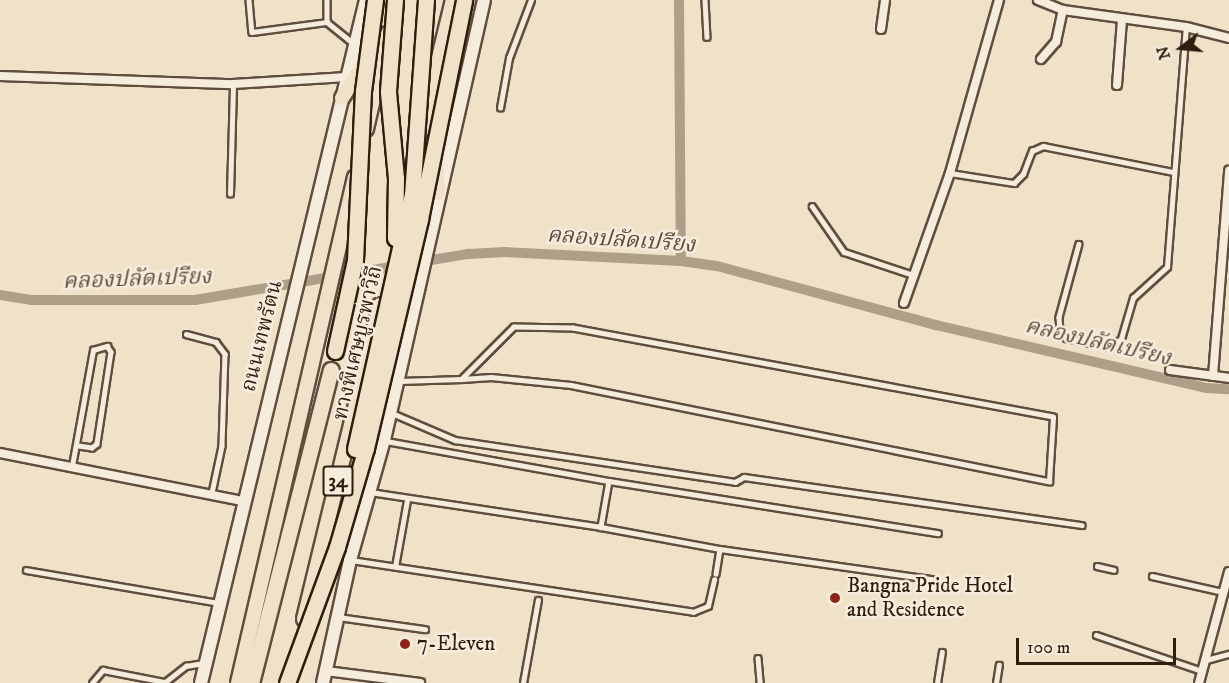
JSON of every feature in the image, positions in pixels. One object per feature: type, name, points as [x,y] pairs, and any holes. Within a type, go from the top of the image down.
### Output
[{"type":"highway","name":"ทางพิเศษบูรพาวิถี","points":[[336,351],[355,260],[363,91],[375,0]]},
{"type":"highway","points":[[238,683],[395,0]]},
{"type":"highway","points":[[390,282],[397,206],[388,73],[395,0]]},
{"type":"highway","name":"ทางพิเศษบูรพาวิถี","points":[[276,683],[327,544],[353,457],[416,162],[426,0]]},
{"type":"highway","name":"34","points":[[288,683],[390,282],[395,244],[453,0]]},
{"type":"highway","points":[[288,683],[337,547],[366,448],[418,231],[464,0]]},
{"type":"highway","points":[[342,98],[390,25]]},
{"type":"highway","points":[[433,82],[438,193]]},
{"type":"highway","name":"ทางพิเศษบูรพาวิถี","points":[[251,683],[331,370]]},
{"type":"main road","name":"ถนนเทพรัตน","points":[[201,683],[242,501],[366,0]]},
{"type":"main road","name":"34","points":[[324,677],[350,560],[384,440],[438,193],[484,0]]},
{"type":"street","points":[[881,29],[885,0]]},
{"type":"street","points":[[904,303],[951,174],[999,0]]},
{"type":"street","points":[[1038,0],[1063,10],[1122,20],[1186,27],[1229,38]]},
{"type":"street","points":[[1041,59],[1056,42],[1063,10]]},
{"type":"street","points":[[1117,85],[1122,20]]},
{"type":"street","points":[[0,76],[233,84],[347,77]]},
{"type":"street","points":[[1213,376],[1229,171]]},
{"type":"street","points":[[1170,370],[1229,378]]},
{"type":"street","points":[[0,453],[212,493],[242,501]]},
{"type":"street","points":[[1199,683],[1229,572]]},
{"type":"street","points":[[324,677],[420,683]]},
{"type":"lane","points":[[249,0],[252,32],[327,22],[355,45]]},
{"type":"lane","points":[[327,0],[327,22]]},
{"type":"lane","points":[[500,108],[509,58],[531,0]]},
{"type":"lane","points":[[705,0],[706,37]]},
{"type":"lane","points":[[1079,244],[1059,317],[1060,330],[1066,338],[1110,347],[1121,339],[1134,298],[1167,267],[1186,27]]},
{"type":"lane","points":[[230,194],[233,84]]},
{"type":"lane","points":[[951,174],[1014,183],[1023,174],[1032,151],[1043,146],[1173,172]]},
{"type":"lane","points":[[812,206],[844,252],[913,275]]},
{"type":"lane","points":[[397,381],[462,379],[571,385],[1049,480],[1053,417],[573,328],[514,327],[462,379]]},
{"type":"lane","points":[[186,334],[216,342],[225,354],[222,446],[212,493]]},
{"type":"lane","points":[[72,466],[93,350],[107,346],[111,352],[97,444],[92,448],[77,446]]},
{"type":"lane","points":[[390,412],[455,440],[735,482],[744,477],[1082,525]]},
{"type":"lane","points":[[384,440],[609,481],[938,533]]},
{"type":"lane","points":[[601,527],[609,481]]},
{"type":"lane","points":[[369,492],[407,500],[601,527],[720,549],[932,579]]},
{"type":"lane","points":[[395,567],[407,500]]},
{"type":"lane","points":[[716,574],[720,549]]},
{"type":"lane","points":[[350,560],[693,612],[708,606],[714,580]]},
{"type":"lane","points":[[1096,566],[1114,570]]},
{"type":"lane","points":[[26,570],[220,603]]},
{"type":"lane","points":[[1152,576],[1224,592]]},
{"type":"lane","points":[[523,683],[538,600]]},
{"type":"lane","points":[[336,617],[425,629]]},
{"type":"lane","points":[[1096,635],[1202,671]]},
{"type":"lane","points":[[937,683],[942,652]]},
{"type":"lane","points":[[1205,660],[1229,654]]},
{"type":"lane","points":[[759,658],[760,683]]},
{"type":"lane","points":[[92,683],[104,670],[165,683],[186,666],[206,663]]},
{"type":"lane","points":[[996,683],[999,665]]},
{"type":"waterway","points":[[679,0],[681,261]]},
{"type":"waterway","name":"คลองปลัดเปรียง","points":[[0,295],[31,300],[195,300],[468,254],[505,252],[681,261],[717,266],[936,325],[1207,388],[1229,389]]},
{"type":"place","name":"Bangna Pride Hotel and Residence","points":[[835,598]]},
{"type":"place","name":"7-Eleven","points":[[405,644]]}]
